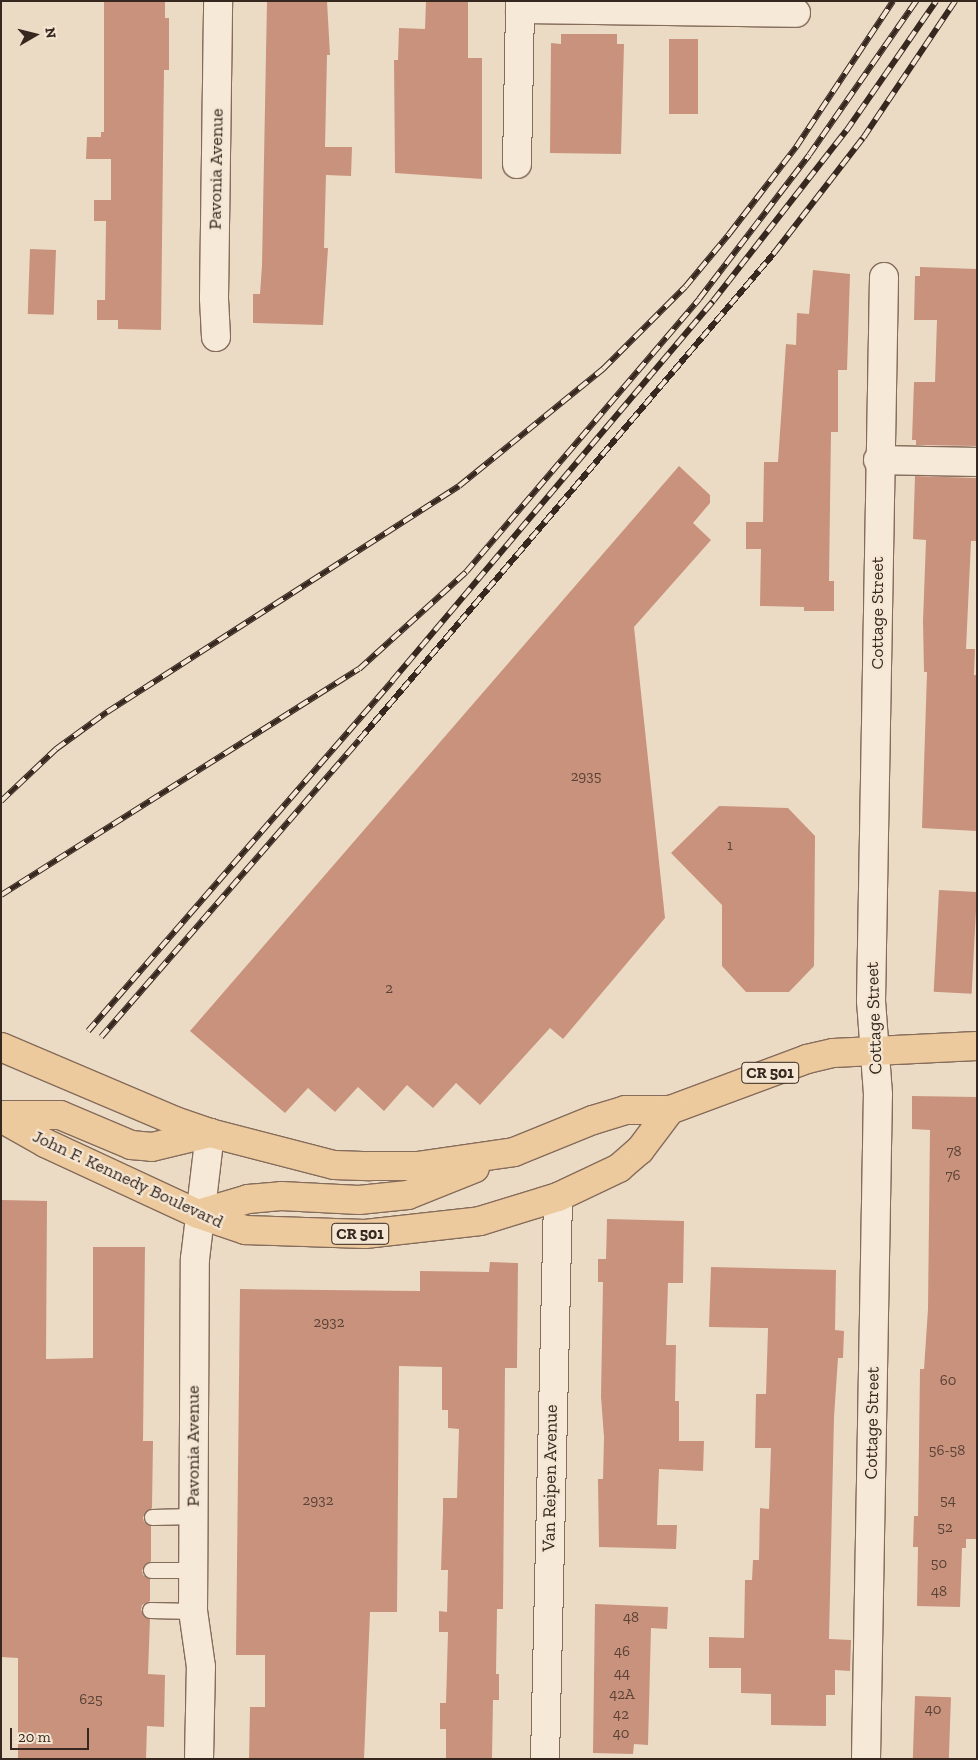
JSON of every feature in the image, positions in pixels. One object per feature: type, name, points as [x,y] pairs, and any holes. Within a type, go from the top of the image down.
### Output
[{"type":"main road","name":"CR 501","points":[[1,1046],[175,1121],[210,1133],[334,1164],[417,1166],[514,1152],[593,1120],[625,1110],[670,1110],[807,1059],[834,1053],[977,1046]]},
{"type":"main road","name":"John F. Kennedy Boulevard","points":[[1,1116],[46,1143],[198,1214],[245,1230],[365,1234],[480,1220],[558,1197],[619,1168],[640,1150],[670,1110]]},
{"type":"main road","points":[[1,1116],[60,1115],[131,1145],[152,1147],[210,1133]]},
{"type":"main road","points":[[198,1214],[248,1199],[281,1196],[359,1200],[408,1195],[514,1152]]},
{"type":"street","name":"Pavonia Avenue","points":[[216,336],[214,298],[218,1]]},
{"type":"street","points":[[516,164],[520,5],[796,13]]},
{"type":"street","name":"Cottage Street","points":[[866,1759],[878,1094],[871,1001],[878,460],[884,277]]},
{"type":"street","points":[[878,460],[977,462]]},
{"type":"street","name":"Pavonia Avenue","points":[[199,1759],[201,1666],[193,1610],[192,1410],[198,1214],[210,1133]]},
{"type":"street","name":"Van Reipen Avenue","points":[[545,1759],[558,1197]]},
{"type":"lane","points":[[152,1517],[193,1516]]},
{"type":"lane","points":[[151,1570],[194,1570]]},
{"type":"lane","points":[[150,1610],[193,1610]]},
{"type":"building","points":[[104,1],[165,1],[165,18],[169,18],[169,70],[164,70],[161,330],[118,329],[118,320],[97,320],[97,300],[105,300],[106,221],[94,221],[94,200],[111,200],[111,159],[86,159],[87,137],[101,137],[101,132],[104,132]]},
{"type":"building","points":[[267,1],[327,1],[330,55],[327,55],[325,147],[352,147],[351,176],[326,175],[324,248],[328,248],[323,325],[253,323],[253,294],[260,294],[262,265]]},
{"type":"building","points":[[426,1],[468,1],[468,58],[482,58],[482,179],[395,173],[394,60],[398,60],[399,28],[425,29]]},
{"type":"building","points":[[561,34],[617,34],[617,44],[624,44],[621,154],[550,153],[551,43],[561,44]]},
{"type":"building","points":[[669,39],[698,39],[698,114],[669,114]]},
{"type":"building","points":[[30,249],[56,250],[54,315],[28,314]]},
{"type":"building","points":[[920,267],[977,269],[977,446],[916,445],[916,440],[912,440],[914,382],[935,382],[937,320],[914,320],[915,276],[920,276]]},
{"type":"building","points":[[813,270],[850,274],[847,370],[838,370],[838,432],[831,432],[829,581],[834,581],[834,611],[804,611],[804,607],[760,606],[761,549],[746,549],[746,522],[763,522],[764,462],[778,462],[786,344],[796,345],[797,313],[809,314]]},
{"type":"building","points":[[679,466],[710,495],[710,503],[693,523],[711,540],[634,627],[665,918],[563,1039],[550,1028],[480,1105],[456,1083],[433,1108],[407,1085],[384,1111],[358,1087],[335,1112],[308,1088],[285,1113],[190,1031]]},
{"type":"building","points":[[915,476],[977,478],[977,541],[971,541],[966,649],[975,649],[974,675],[977,675],[977,831],[922,828],[927,672],[924,672],[923,621],[926,540],[913,539]]},
{"type":"building","points":[[719,806],[788,808],[815,836],[814,966],[789,992],[746,992],[722,966],[722,905],[671,853]]},
{"type":"building","points":[[939,890],[977,892],[972,994],[934,992]]},
{"type":"building","points":[[912,1096],[977,1097],[977,1539],[966,1539],[966,1548],[962,1548],[960,1607],[917,1606],[918,1547],[913,1547],[914,1516],[918,1516],[920,1369],[924,1369],[928,1309],[930,1130],[912,1129]]},
{"type":"building","points":[[1,1200],[47,1201],[46,1359],[93,1358],[93,1247],[145,1247],[143,1441],[153,1441],[152,1508],[143,1517],[144,1522],[151,1526],[151,1561],[142,1570],[143,1575],[150,1579],[150,1601],[142,1605],[141,1610],[150,1619],[148,1674],[165,1675],[164,1727],[147,1726],[146,1759],[18,1759],[18,1658],[1,1657]]},
{"type":"building","points":[[607,1219],[684,1221],[683,1283],[668,1283],[666,1345],[676,1345],[675,1401],[679,1401],[679,1441],[704,1441],[703,1471],[659,1469],[657,1525],[677,1525],[676,1549],[599,1547],[598,1479],[603,1479],[604,1437],[601,1397],[603,1282],[598,1282],[598,1259],[606,1259]]},
{"type":"building","points":[[490,1262],[518,1263],[517,1368],[505,1368],[503,1609],[497,1609],[496,1674],[499,1674],[499,1700],[493,1700],[492,1759],[446,1759],[446,1729],[440,1729],[440,1703],[446,1703],[448,1632],[439,1632],[439,1611],[447,1612],[448,1570],[441,1570],[443,1498],[457,1498],[459,1429],[448,1428],[448,1410],[442,1410],[442,1367],[399,1366],[397,1612],[370,1612],[364,1759],[249,1759],[250,1707],[265,1707],[265,1655],[236,1655],[240,1289],[420,1291],[420,1271],[489,1272]]},
{"type":"building","points":[[711,1267],[836,1270],[835,1330],[844,1331],[843,1358],[838,1358],[834,1417],[829,1639],[851,1640],[850,1671],[835,1670],[835,1695],[826,1695],[826,1726],[771,1725],[771,1694],[741,1693],[741,1668],[709,1668],[709,1637],[744,1638],[745,1580],[752,1580],[753,1560],[759,1560],[760,1508],[769,1509],[771,1448],[755,1448],[756,1394],[766,1394],[768,1328],[709,1327]]},
{"type":"building","points":[[595,1604],[668,1607],[667,1629],[651,1628],[648,1745],[634,1744],[633,1754],[593,1753]]},
{"type":"building","points":[[915,1696],[951,1697],[949,1759],[913,1759]]},
{"type":"railway","points":[[1,801],[56,749],[107,712],[459,486],[603,369],[685,287],[729,234],[796,147],[893,1]]},
{"type":"railway","points":[[1,895],[359,669],[466,572],[699,299],[809,155],[916,1]]},
{"type":"railway","points":[[88,1031],[392,681],[713,301],[846,131],[936,1]]},
{"type":"railway","points":[[101,1037],[359,740],[774,253],[863,138],[955,1]]}]
